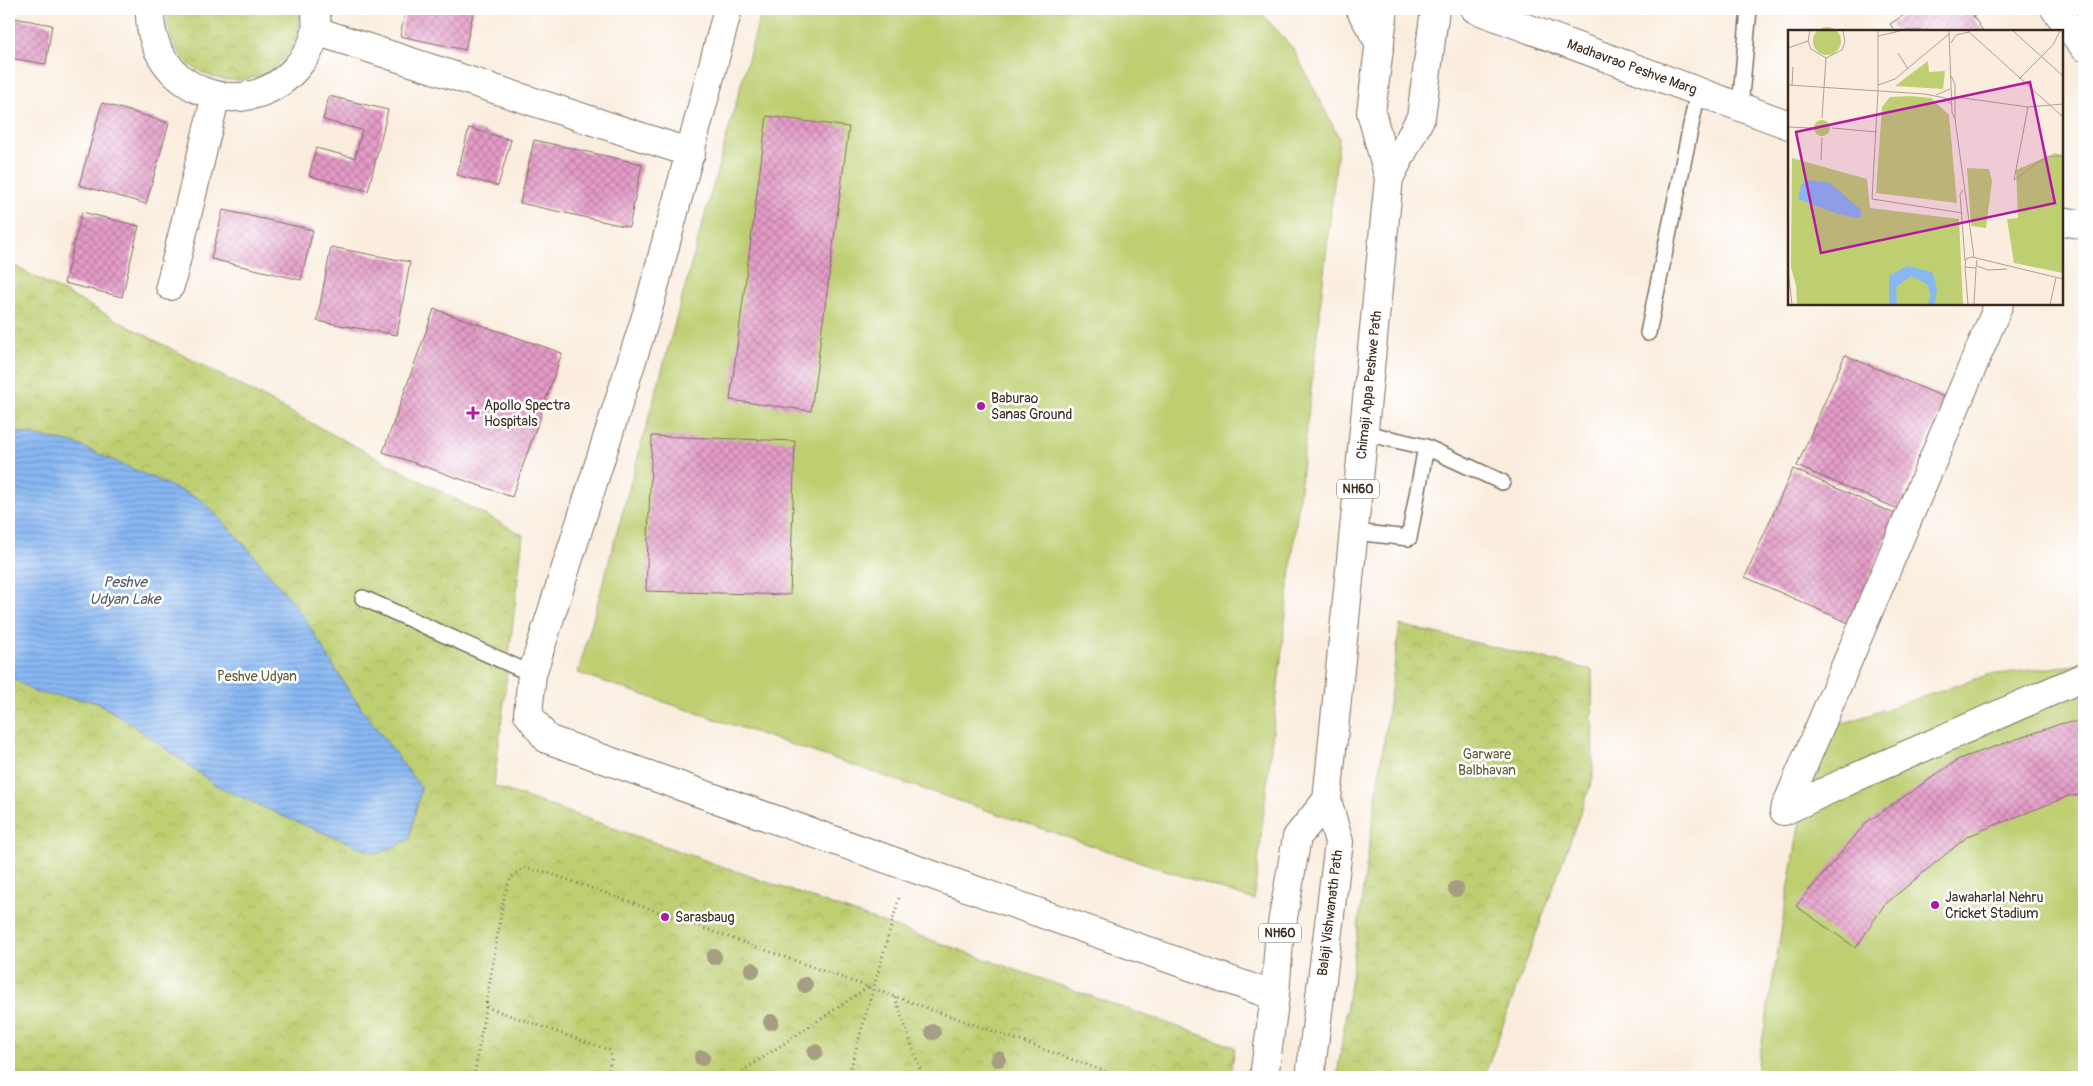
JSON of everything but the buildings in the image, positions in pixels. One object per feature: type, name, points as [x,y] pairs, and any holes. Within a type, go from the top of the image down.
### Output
[{"type":"main road","points":[[150,9],[149,26],[159,54],[177,77],[202,92],[231,98],[260,94],[286,80],[305,58],[316,20],[691,153]]},
{"type":"main road","points":[[728,9],[648,310],[532,674],[528,714],[547,739],[1275,996]]},
{"type":"main road","points":[[1360,9],[1380,44]]},
{"type":"main road","name":"Chimaji Appa Peshwe Path","points":[[1327,800],[1389,178],[1371,112],[1384,9]]},
{"type":"main road","name":"Chimaji Appa Peshwe Path","points":[[1389,178],[1422,117],[1435,9]]},
{"type":"main road","name":"Madhavrao Peshve Marg","points":[[1476,9],[1788,125]]},
{"type":"main road","points":[[2054,9],[2084,47]]},
{"type":"main road","points":[[170,286],[216,95]]},
{"type":"main road","points":[[2063,221],[2084,225]]},
{"type":"main road","points":[[1998,305],[1784,811],[1854,778],[2084,677]]},
{"type":"main road","name":"NH60","points":[[1264,1077],[1275,996],[1279,941],[1297,837],[1327,800]]},
{"type":"main road","name":"Balaji Vishwanath Path","points":[[1310,1077],[1339,842],[1327,800]]},
{"type":"lane","points":[[1740,107],[1749,9]]},
{"type":"lane","points":[[1648,333],[1698,91]]},
{"type":"lane","points":[[1365,433],[1426,447],[1502,482]]},
{"type":"lane","points":[[1354,532],[1410,538],[1426,447]]},
{"type":"lane","points":[[363,598],[532,674]]},
{"type":"path","points":[[474,1077],[504,896],[511,876],[524,868],[546,872],[1122,1077]]},
{"type":"path","points":[[848,1077],[894,916]]},
{"type":"path","points":[[734,1077],[868,987]]},
{"type":"path","points":[[894,996],[923,1077]]},
{"type":"path","points":[[486,1007],[610,1050],[612,1057],[606,1077]]},
{"type":"green space","points":[[167,9],[300,9],[299,28],[288,53],[270,70],[248,79],[225,80],[202,73],[184,59],[171,37]]},
{"type":"green space","name":"Baburao Sanas Ground","points":[[762,9],[1258,9],[1294,50],[1339,138],[1254,900],[578,673]]},
{"type":"green space","name":"Peshve Udyan","points":[[9,263],[523,535],[494,786],[1235,1047],[1230,1077],[9,1077]]},
{"type":"green space","name":"Garware Balbhavan","points":[[1400,625],[1592,670],[1593,778],[1484,1077],[1337,1077]]},
{"type":"green space","name":"Jawaharlal Nehru Cricket Stadium","points":[[2084,664],[2084,1077],[1756,1077],[1815,733],[1988,675]]},
{"type":"water","name":"Peshve Udyan Lake","points":[[17,432],[74,443],[202,500],[248,548],[302,614],[349,691],[421,788],[409,840],[378,854],[289,819],[215,785],[153,739],[97,702],[36,693],[9,676],[9,436]]},
{"type":"place","name":"Baburao Sanas Ground","points":[[981,406]]},
{"type":"place","name":"Apollo Spectra Hospitals","points":[[473,413]]},
{"type":"place","name":"Jawaharlal Nehru Cricket Stadium","points":[[1935,905]]},
{"type":"place","name":"Sarasbaug","points":[[665,917]]}]
